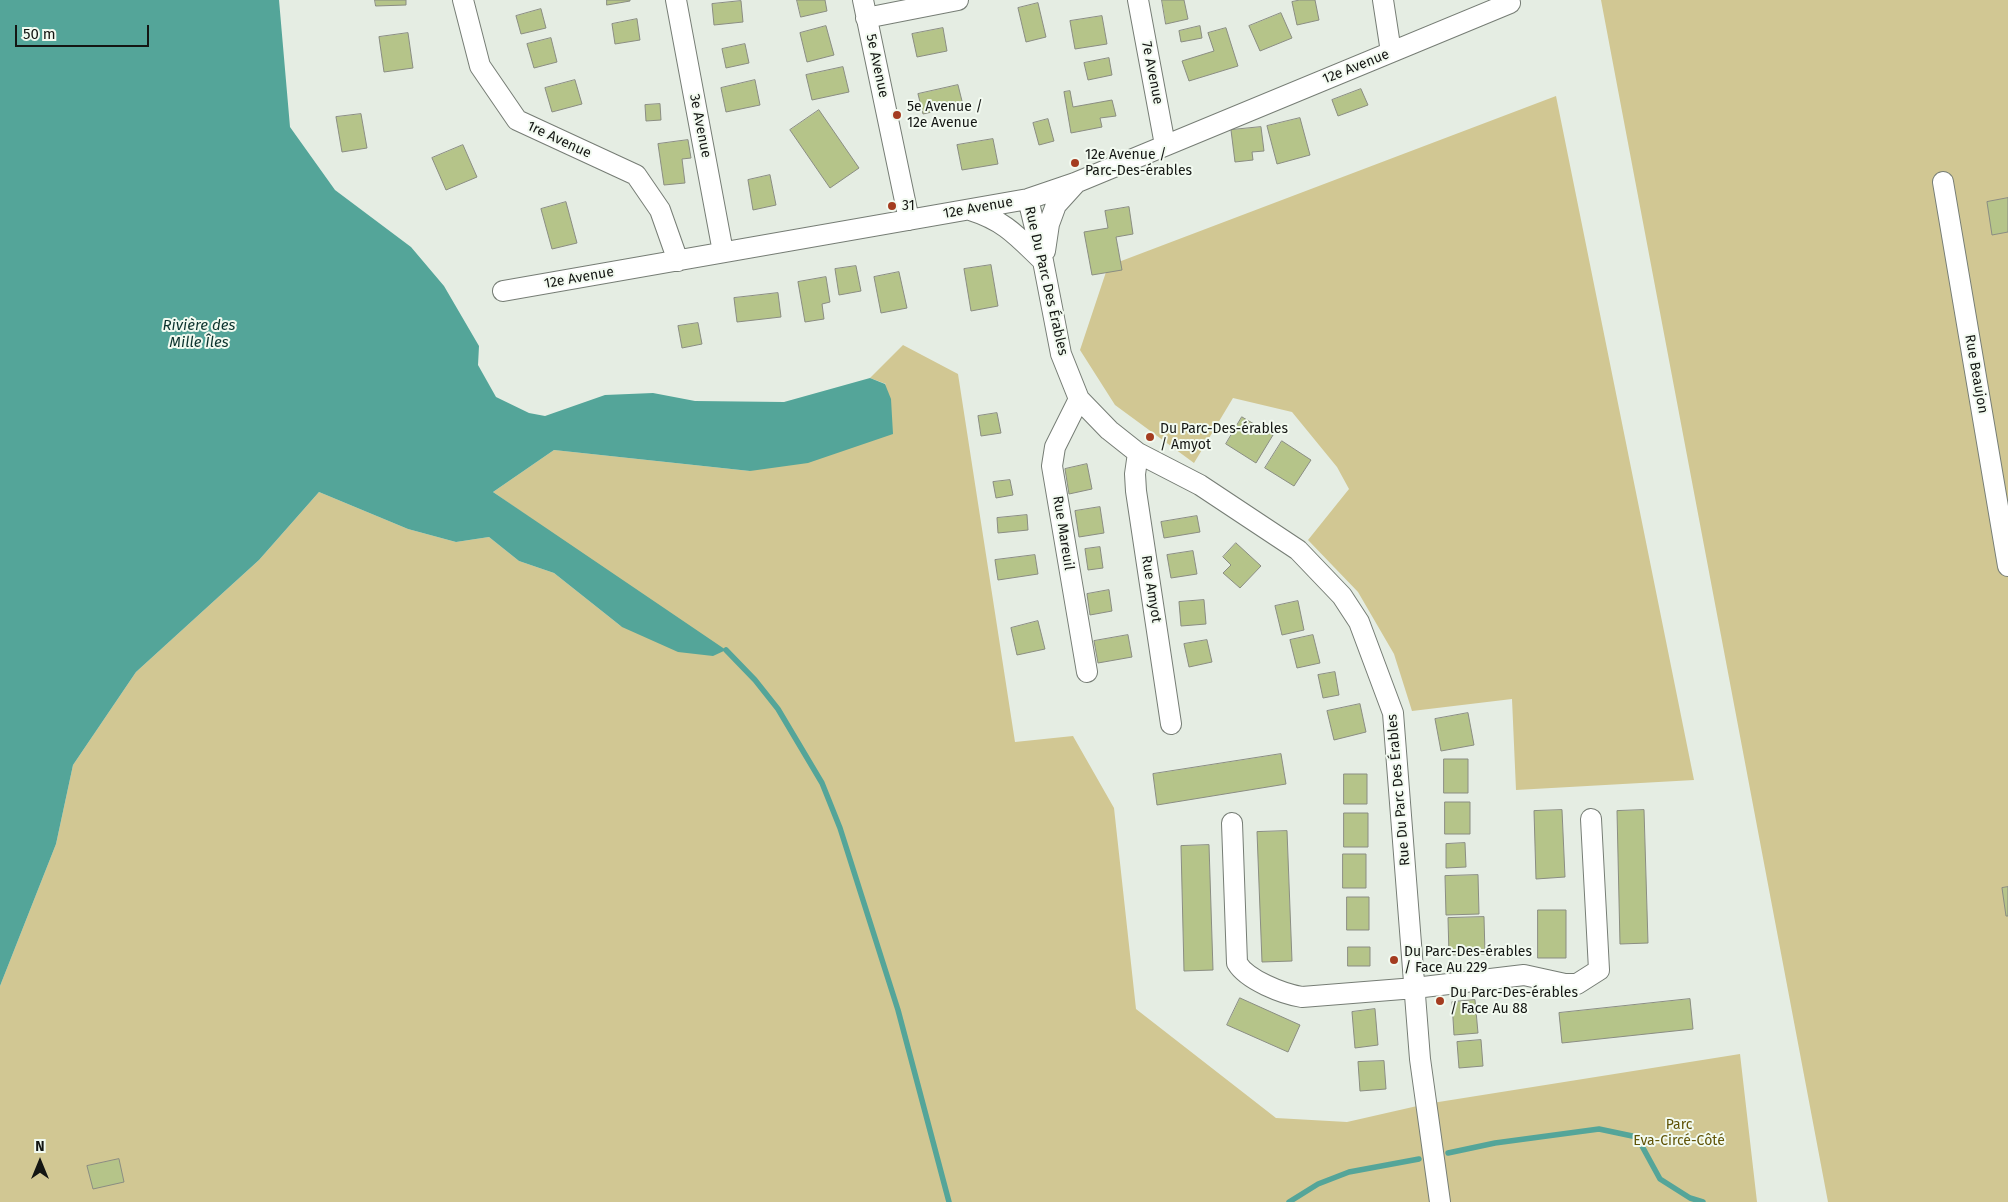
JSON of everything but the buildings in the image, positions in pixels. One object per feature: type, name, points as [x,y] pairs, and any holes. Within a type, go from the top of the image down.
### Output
[{"type":"street","name":"1re Avenue","points":[[463,0],[480,66],[518,120],[636,175],[660,210],[678,260]]},
{"type":"street","name":"3e Avenue","points":[[676,0],[724,252]]},
{"type":"street","points":[[865,9],[958,0]]},
{"type":"street","name":"7e Avenue","points":[[1138,0],[1165,145]]},
{"type":"street","points":[[1383,0],[1392,52]]},
{"type":"street","name":"12e Avenue","points":[[503,291],[1028,199],[1076,183],[1510,3]]},
{"type":"street","name":"5e Avenue","points":[[865,9],[909,220]]},
{"type":"street","name":"Rue Beaujon","points":[[1943,182],[2008,566]]},
{"type":"street","points":[[1043,260],[1049,224],[1056,204],[1076,183]]},
{"type":"street","name":"Rue Du Parc Des Érables","points":[[1028,199],[1043,260],[1062,354],[1079,399],[1109,430],[1138,453],[1200,486],[1298,550],[1342,596],[1359,622],[1393,713],[1420,1059],[1440,1202]]},
{"type":"street","points":[[968,210],[986,215],[1010,228],[1043,260]]},
{"type":"street","name":"Rue Mareuil","points":[[1079,399],[1055,447],[1052,466],[1086,672]]},
{"type":"street","name":"Rue Amyot","points":[[1138,453],[1135,474],[1136,491],[1172,724]]},
{"type":"street","points":[[1232,823],[1237,963],[1242,971],[1286,994],[1302,997],[1415,988],[1524,975],[1565,984],[1577,984],[1599,970],[1591,819]]},
{"type":"green space","points":[[1601,0],[2008,0],[2008,1202],[1828,1202]]},
{"type":"green space","points":[[1556,96],[1694,780],[1516,790],[1512,699],[1412,711],[1394,654],[1358,592],[1308,540],[1349,489],[1337,467],[1292,412],[1233,398],[1194,463],[1115,405],[1080,350],[1108,266]]},
{"type":"green space","name":"Parc Eva-Circé-Côté","points":[[903,345],[958,374],[1015,742],[1073,736],[1114,808],[1136,1009],[1276,1118],[1347,1122],[1426,1104],[1740,1054],[1757,1202],[0,1202],[0,986],[56,844],[73,765],[136,672],[259,560],[319,492],[408,529],[456,542],[489,537],[519,561],[554,573],[622,627],[546,529],[493,492],[554,450],[750,471],[886,384],[870,378]]},
{"type":"water","name":"Rivière des Mille Îles","points":[[0,0],[279,0],[290,127],[335,190],[411,247],[444,286],[479,346],[478,365],[496,397],[529,413],[545,416],[605,395],[653,393],[695,401],[784,402],[870,378],[885,384],[891,399],[893,434],[808,463],[750,471],[554,450],[493,492],[726,650],[713,656],[678,652],[622,627],[554,573],[519,561],[489,537],[456,542],[408,529],[319,492],[259,560],[136,672],[73,765],[56,844],[0,986]]},
{"type":"waterway","points":[[726,650],[755,680],[778,709],[822,783],[840,828],[898,1010],[949,1202]]},
{"type":"waterway","points":[[1448,1153],[1495,1143],[1599,1129],[1637,1137],[1660,1179],[1690,1198],[1703,1202]]},
{"type":"waterway","points":[[1289,1202],[1318,1184],[1349,1172],[1419,1159]]},
{"type":"place","name":"5e Avenue / 12e Avenue","points":[[897,115]]},
{"type":"place","name":"12e Avenue / Parc-Des-érables","points":[[1075,163]]},
{"type":"place","name":"31","points":[[892,206]]},
{"type":"place","name":"Du Parc-Des-érables / Amyot","points":[[1150,437]]},
{"type":"place","name":"Du Parc-Des-érables / Face Au 229","points":[[1394,960]]},
{"type":"place","name":"Du Parc-Des-érables / Face Au 88","points":[[1440,1001]]}]
